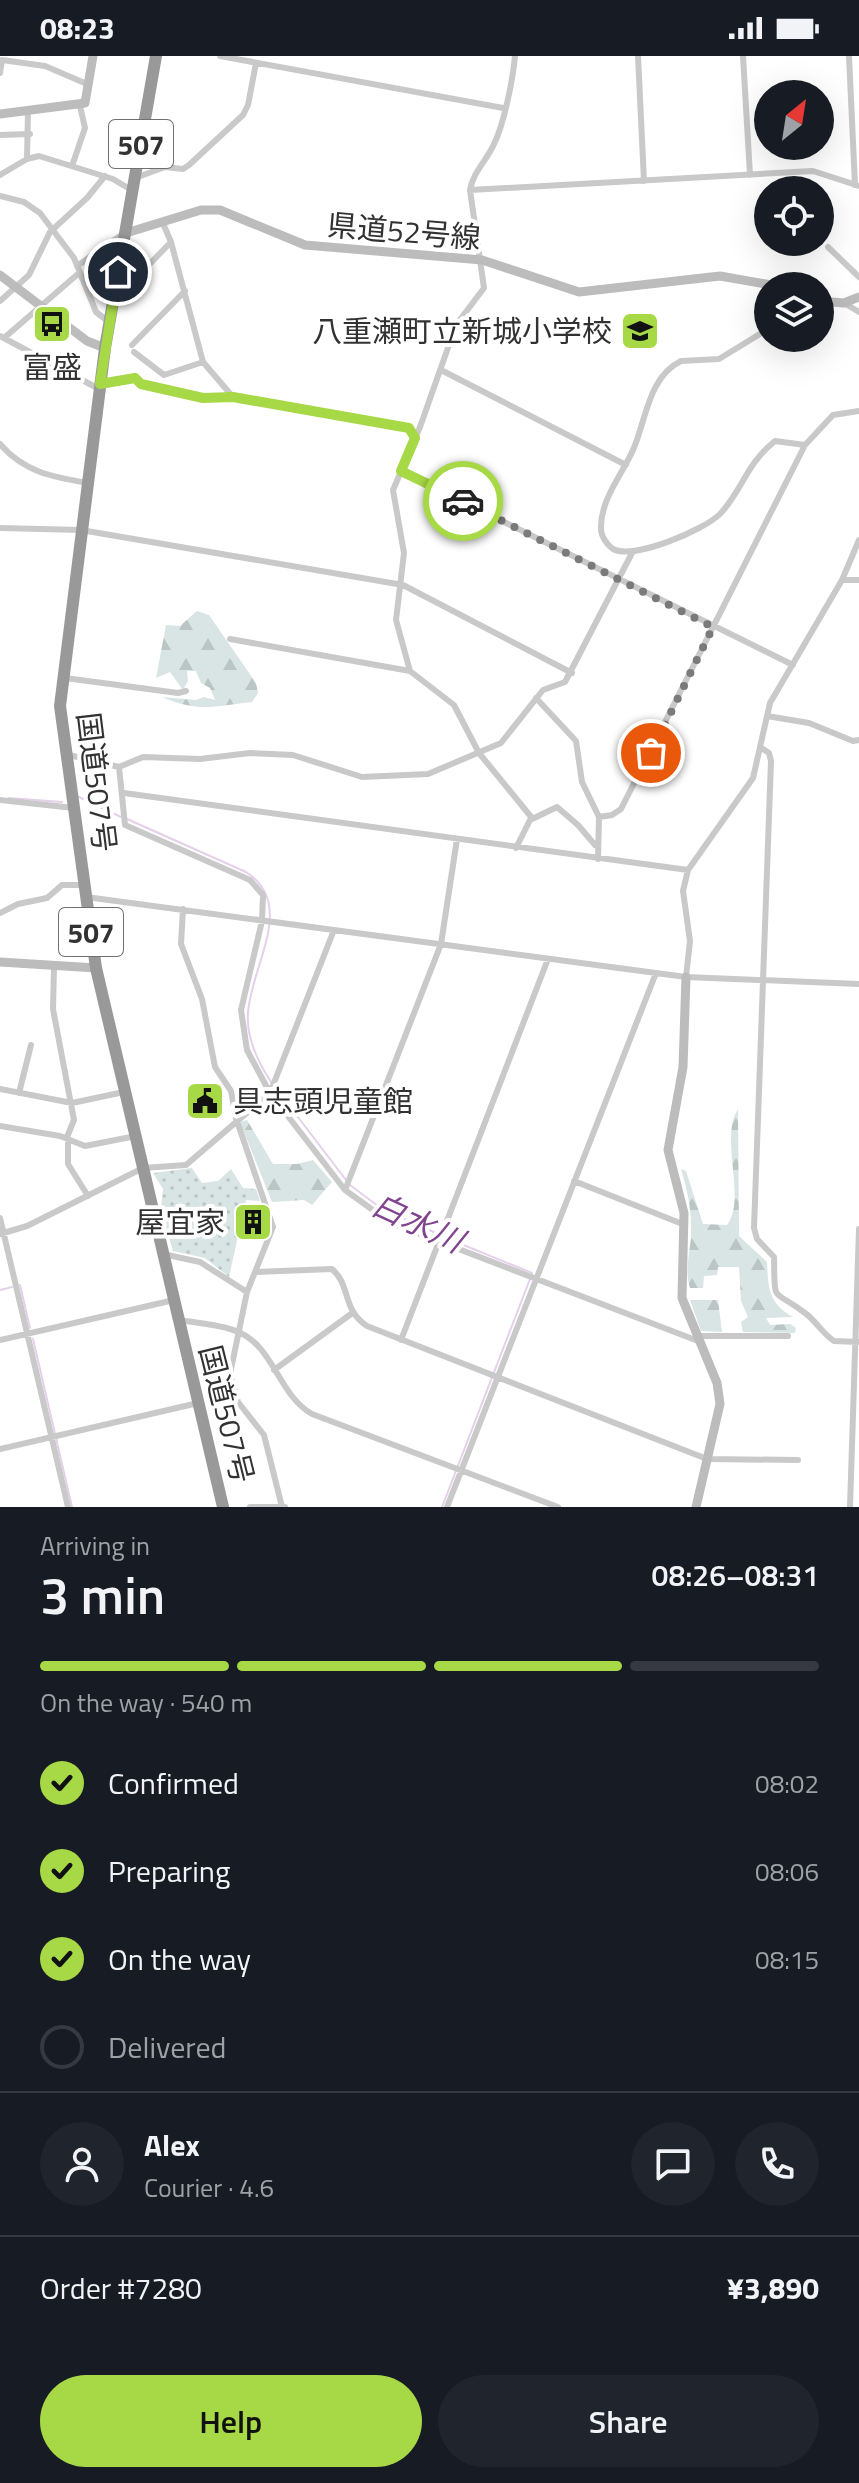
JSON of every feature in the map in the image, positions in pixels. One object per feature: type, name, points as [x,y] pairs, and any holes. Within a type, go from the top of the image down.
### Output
[{"type":"highway","name":"国道507号","points":[[156,56],[105,348],[61,677],[65,754],[96,968],[198,1403],[218,1506]]},
{"type":"main road","points":[[0,114],[85,103],[93,56]]},
{"type":"main road","name":"県道52号線","points":[[126,233],[201,210],[220,210],[283,238],[318,248],[482,260],[579,292],[720,276],[754,282]]},
{"type":"main road","points":[[0,275],[87,341],[105,348]]},
{"type":"main road","points":[[834,302],[844,303],[859,297]]},
{"type":"main road","points":[[0,962],[96,968]]},
{"type":"main road","points":[[686,977],[683,1067],[668,1137],[685,1225],[682,1298],[720,1396],[696,1507]]},
{"type":"street","points":[[45,66],[47,56]]},
{"type":"street","points":[[220,56],[503,108]]},
{"type":"street","points":[[410,671],[397,633],[404,553],[393,490],[456,325],[484,288],[471,179],[493,146],[515,56]]},
{"type":"street","points":[[638,56],[644,181]]},
{"type":"street","points":[[743,56],[750,175]]},
{"type":"street","points":[[470,190],[813,171],[857,186],[849,56]]},
{"type":"street","points":[[0,73],[3,58],[45,66],[87,84]]},
{"type":"street","points":[[0,175],[27,159],[39,156],[134,185],[165,167],[183,169],[232,125],[248,105],[256,63]]},
{"type":"street","points":[[72,166],[85,128],[80,106]]},
{"type":"street","points":[[27,159],[30,134],[28,111]]},
{"type":"street","points":[[0,135],[30,134]]},
{"type":"street","points":[[0,301],[29,275],[53,228],[87,198],[105,176]]},
{"type":"street","points":[[0,196],[24,202],[38,210],[53,228],[78,270],[96,312],[109,322]]},
{"type":"street","points":[[162,221],[171,242],[203,362],[233,397]]},
{"type":"street","points":[[126,233],[78,270],[2,337],[100,386],[126,377],[164,390],[203,398],[233,397],[409,428],[415,438]]},
{"type":"street","points":[[139,275],[171,242]]},
{"type":"street","points":[[834,253],[859,277]]},
{"type":"street","points":[[164,390],[164,375],[133,348],[185,291]]},
{"type":"street","points":[[844,303],[859,312]]},
{"type":"street","points":[[754,338],[719,359],[674,364],[645,406],[626,465],[609,495],[601,529],[611,548],[632,553],[681,537],[721,513],[746,471],[775,441],[805,445]]},
{"type":"street","points":[[164,375],[203,362]]},
{"type":"street","points":[[441,370],[626,465]]},
{"type":"street","points":[[599,817],[612,815],[621,809],[805,445],[833,415],[859,411]]},
{"type":"street","points":[[0,445],[12,459],[29,470],[88,483]]},
{"type":"street","points":[[401,471],[793,665]]},
{"type":"street","points":[[0,528],[81,530],[403,585],[572,673]]},
{"type":"street","points":[[686,977],[690,941],[683,891],[688,870],[753,778],[770,703],[842,580],[859,540]]},
{"type":"street","points":[[65,754],[119,767],[143,757],[200,759],[250,753],[293,755],[362,777],[428,774],[505,740],[543,690],[565,682],[632,553]]},
{"type":"street","points":[[842,580],[859,580]]},
{"type":"street","points":[[230,639],[410,671],[454,705],[479,753],[532,818]]},
{"type":"street","points":[[61,677],[178,693],[186,691]]},
{"type":"street","points":[[536,698],[576,741],[582,782],[599,817],[598,859]]},
{"type":"street","points":[[767,716],[787,717],[853,741],[859,740]]},
{"type":"street","points":[[760,747],[769,753],[771,761],[754,1228],[757,1239],[774,1257],[775,1293],[779,1299],[806,1313],[834,1341],[857,1342]]},
{"type":"street","points":[[119,767],[125,825],[250,880],[263,895],[262,921],[241,1010],[247,1050],[270,1093],[345,1190],[391,1223],[697,1338],[788,1336]]},
{"type":"street","points":[[124,793],[688,870]]},
{"type":"street","points":[[0,800],[74,808]]},
{"type":"street","points":[[516,848],[532,818],[553,808],[560,809],[596,846]]},
{"type":"street","points":[[345,1190],[441,944],[457,839]]},
{"type":"street","points":[[0,913],[18,904],[47,898],[62,885],[262,921],[686,977],[859,984]]},
{"type":"street","points":[[183,909],[181,944],[202,999],[215,1067],[231,1091],[236,1118],[273,1227],[247,1292],[236,1331],[230,1374],[232,1389],[264,1435],[283,1507],[250,1507]]},
{"type":"street","points":[[2,1233],[27,1226],[143,1168],[186,1165],[236,1118],[270,1093],[334,930]]},
{"type":"street","points":[[401,1340],[548,959]]},
{"type":"street","points":[[54,966],[53,1009],[72,1103],[73,1126],[68,1138],[68,1164],[88,1196]]},
{"type":"street","points":[[447,1507],[656,973]]},
{"type":"street","points":[[19,1093],[31,1045]]},
{"type":"street","points":[[0,1089],[72,1103],[124,1092]]},
{"type":"street","points":[[0,1126],[68,1138],[85,1146],[136,1136]]},
{"type":"street","points":[[574,1181],[685,1225]]},
{"type":"street","points":[[0,1218],[68,1507]]},
{"type":"street","points":[[850,1507],[859,1229]]},
{"type":"street","points":[[163,1254],[200,1262],[247,1292]]},
{"type":"street","points":[[255,1272],[332,1269],[340,1279],[351,1314],[367,1326],[707,1459],[798,1460]]},
{"type":"street","points":[[0,1340],[174,1300]]},
{"type":"street","points":[[274,1370],[351,1314]]},
{"type":"street","points":[[177,1319],[236,1331],[259,1348],[299,1407],[312,1414],[558,1507]]},
{"type":"street","points":[[0,1449],[198,1403]]},
{"type":"green space","points":[[197,611],[209,615],[256,683],[258,693],[252,702],[197,707],[162,697],[215,700],[196,671],[187,671],[188,681],[183,690],[170,672],[156,678],[166,625],[180,626]]},
{"type":"green space","points":[[738,1109],[739,1236],[767,1262],[774,1301],[793,1317],[766,1318],[770,1325],[790,1324],[796,1328],[795,1333],[743,1332],[741,1322],[748,1317],[741,1301],[739,1267],[718,1267],[717,1275],[704,1276],[703,1288],[690,1288],[688,1281],[691,1216],[681,1169],[686,1171],[703,1224],[727,1225],[734,1200],[731,1136]]},
{"type":"green space","points":[[247,1120],[273,1164],[313,1160],[332,1182],[312,1205],[304,1200],[272,1202],[240,1122]]},
{"type":"green space","points":[[192,1168],[202,1183],[218,1181],[231,1169],[243,1188],[256,1189],[260,1201],[246,1200],[229,1277],[205,1258],[173,1251],[161,1210],[163,1189],[153,1173]]},
{"type":"green space","points":[[690,1300],[718,1300],[722,1332],[701,1331]]},
{"type":"waterway","name":"白水川","points":[[79,797],[121,817]]},
{"type":"waterway","name":"白水川","points":[[9,798],[62,802]]},
{"type":"waterway","name":"白水川","points":[[127,819],[246,872],[261,886],[268,901],[270,918],[251,995],[248,1022],[254,1049],[271,1082]]},
{"type":"waterway","name":"白水川","points":[[275,1087],[346,1180]]},
{"type":"waterway","name":"白水川","points":[[350,1185],[382,1209],[438,1234]]},
{"type":"waterway","name":"白水川","points":[[444,1237],[532,1273]]},
{"type":"waterway","name":"白水川","points":[[442,1507],[530,1279]]},
{"type":"waterway","points":[[20,1285],[30,1328]]},
{"type":"waterway","points":[[0,1290],[12,1287]]},
{"type":"waterway","points":[[33,1339],[72,1507]]},
{"type":"way so far","points":[[463,501],[713,627],[651,753]]},
{"type":"place","name":"富盛","points":[[52,324]]},
{"type":"place","name":"八重瀬町立新城小学校","points":[[640,331]]},
{"type":"place","name":"具志頭児童館","points":[[205,1101]]},
{"type":"place","name":"屋宜家","points":[[253,1222]]},
{"type":"route","points":[[118,272],[100,384],[112,384],[126,377],[135,378],[141,384],[203,398],[233,397],[409,428],[415,438],[401,471],[463,501]]}]
